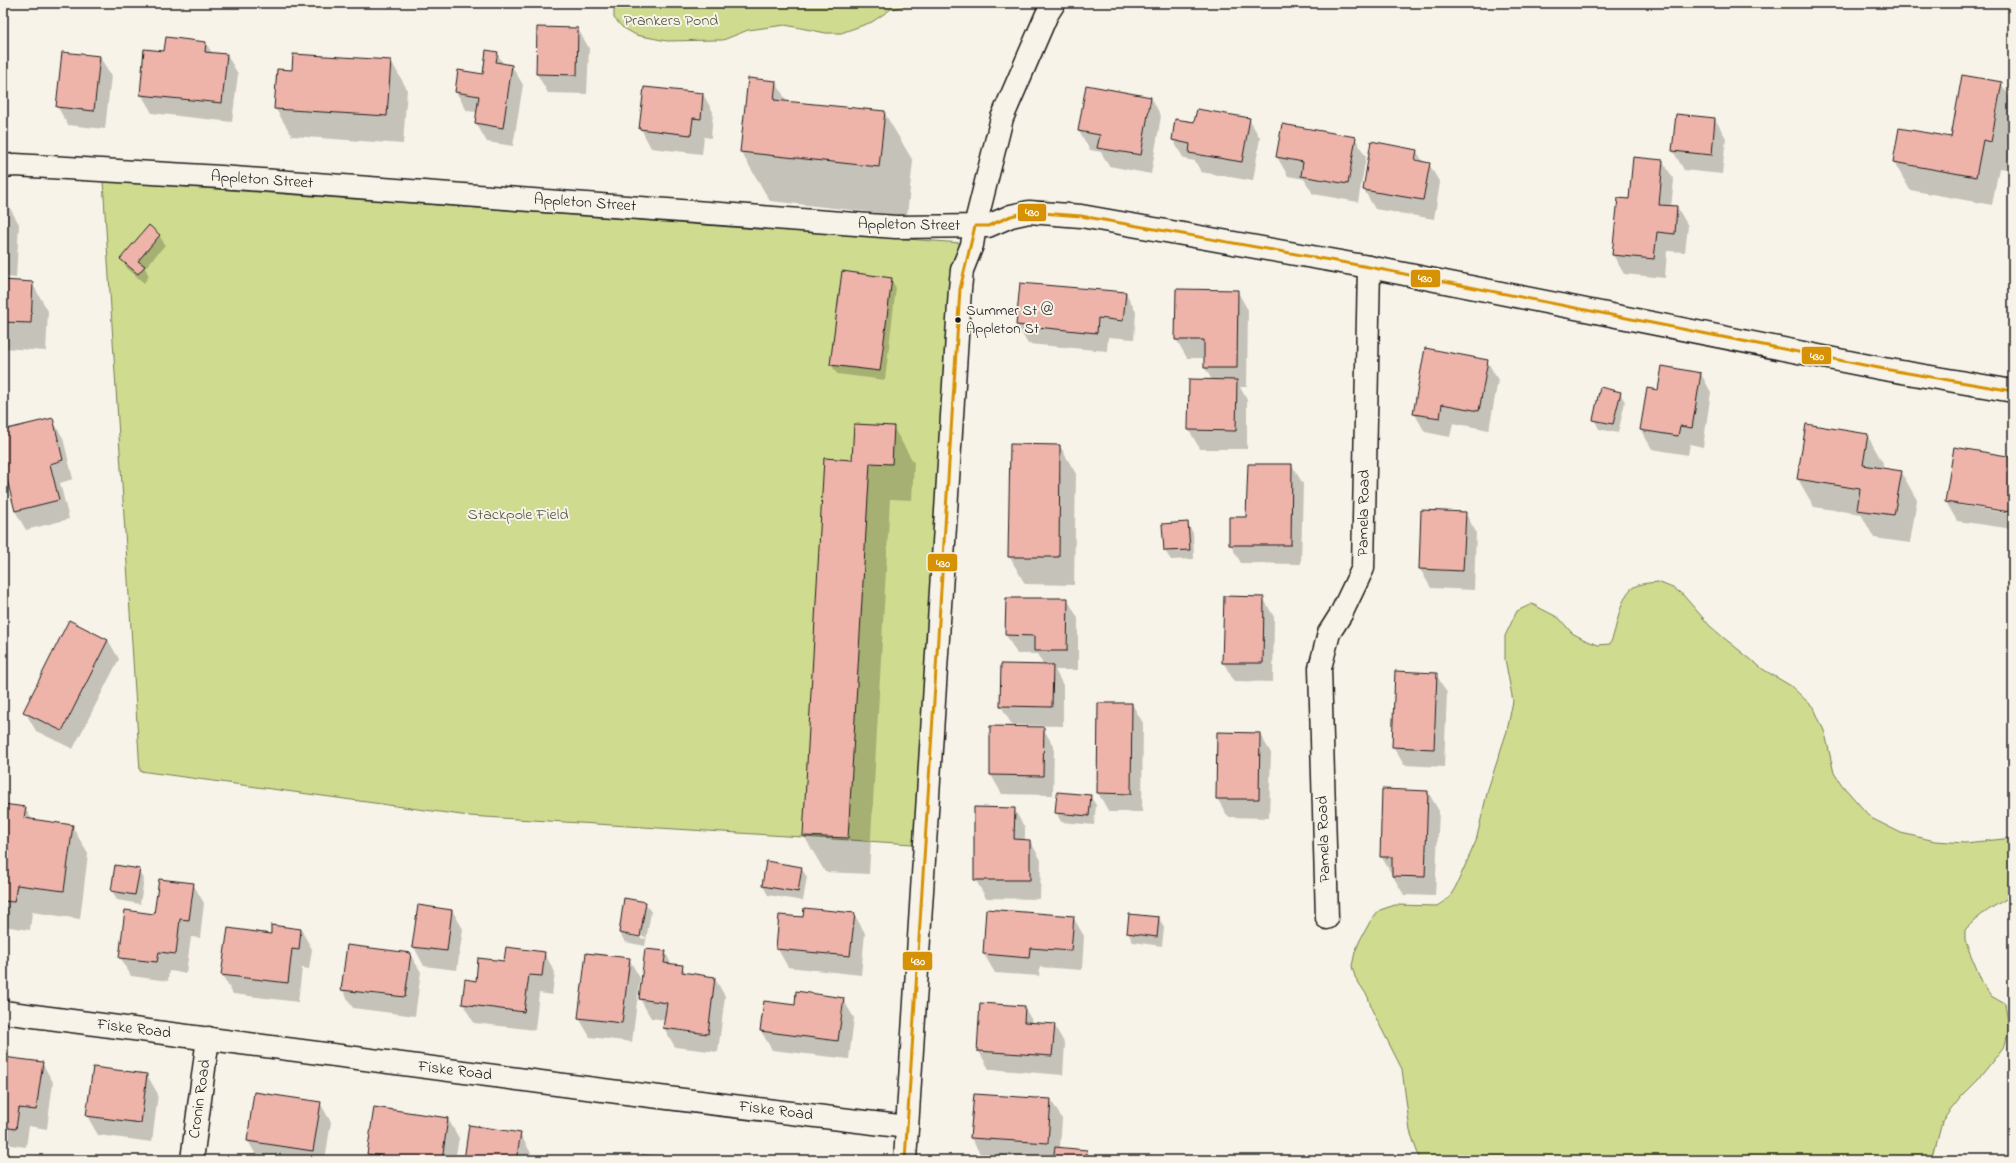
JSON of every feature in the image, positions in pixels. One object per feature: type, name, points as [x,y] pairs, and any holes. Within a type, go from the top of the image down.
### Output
[{"type":"street","points":[[905,1160],[962,270],[972,245],[975,226],[1002,118],[1047,14],[1054,3]]},
{"type":"street","name":"Appleton Street","points":[[3,166],[23,165],[229,178],[896,227],[988,226],[1011,216],[1029,212],[1051,212],[1178,232],[1369,267],[1869,366],[2013,391]]},
{"type":"street","name":"Pamela Road","points":[[1327,918],[1320,668],[1329,633],[1341,614],[1364,568],[1369,267]]},
{"type":"street","name":"Fiske Road","points":[[3,1012],[618,1092],[907,1127]]},
{"type":"street","name":"Cronin Road","points":[[192,1160],[208,1038]]},
{"type":"green space","name":"Prankers Pond","points":[[614,3],[920,3],[891,9],[872,22],[841,33],[826,33],[785,25],[748,30],[723,40],[667,41],[636,35],[622,27],[614,18]]},
{"type":"green space","name":"Stackpole Field","points":[[103,181],[962,243],[913,844],[469,816],[140,771]]},
{"type":"green space","points":[[1658,582],[1675,589],[1683,595],[1710,626],[1764,670],[1791,686],[1814,708],[1825,733],[1834,773],[1842,785],[1871,818],[1901,833],[1935,841],[1965,843],[2013,838],[2013,895],[1981,915],[1965,930],[1965,941],[1983,984],[1991,996],[2005,1004],[2009,1028],[2005,1045],[1978,1080],[1961,1097],[1942,1121],[1932,1160],[1420,1160],[1410,1131],[1402,1069],[1372,1010],[1368,997],[1355,977],[1352,966],[1355,952],[1371,920],[1380,910],[1395,905],[1437,906],[1449,898],[1456,886],[1476,841],[1488,789],[1507,731],[1513,701],[1505,659],[1505,636],[1517,611],[1532,604],[1559,618],[1572,633],[1585,640],[1598,645],[1610,644],[1622,604],[1629,591],[1634,587],[1646,583]]},
{"type":"building","points":[[537,27],[578,28],[577,75],[536,74]]},
{"type":"building","points":[[166,37],[206,42],[205,52],[227,54],[222,103],[140,95],[144,49],[164,51]]},
{"type":"building","points":[[486,50],[498,52],[496,62],[512,65],[503,128],[475,123],[479,96],[455,92],[458,70],[483,74]]},
{"type":"building","points":[[62,52],[100,56],[94,111],[56,107]]},
{"type":"building","points":[[293,54],[391,60],[387,116],[274,109],[277,69],[292,70]]},
{"type":"building","points":[[1962,75],[2002,82],[1991,142],[1983,140],[1976,177],[1893,162],[1899,128],[1951,137]]},
{"type":"building","points":[[748,78],[776,81],[774,100],[885,111],[879,167],[740,152]]},
{"type":"building","points":[[1086,85],[1151,97],[1141,155],[1097,148],[1100,135],[1078,131]]},
{"type":"building","points":[[644,87],[703,93],[701,119],[693,118],[691,135],[639,129]]},
{"type":"building","points":[[1197,109],[1250,118],[1242,162],[1189,153],[1190,144],[1172,140],[1175,119],[1194,122]]},
{"type":"building","points":[[1676,114],[1715,118],[1712,155],[1672,151]]},
{"type":"building","points":[[1282,124],[1356,137],[1348,184],[1301,176],[1303,162],[1276,157]]},
{"type":"building","points":[[1371,141],[1417,150],[1415,160],[1430,163],[1423,200],[1363,190]]},
{"type":"building","points":[[1633,157],[1663,160],[1659,205],[1677,206],[1675,234],[1657,232],[1654,259],[1612,255],[1618,198],[1629,199]]},
{"type":"building","points":[[149,225],[160,235],[138,261],[145,266],[138,274],[120,259]]},
{"type":"building","points":[[842,271],[892,278],[880,371],[830,365]]},
{"type":"building","points":[[3,280],[33,282],[31,323],[3,322]]},
{"type":"building","points":[[1020,283],[1126,292],[1123,321],[1098,318],[1097,333],[1016,325]]},
{"type":"building","points":[[1176,289],[1238,290],[1237,368],[1204,368],[1204,340],[1175,340]]},
{"type":"building","points":[[1425,348],[1488,360],[1479,411],[1442,404],[1440,418],[1413,414]]},
{"type":"building","points":[[1662,366],[1701,373],[1692,428],[1680,426],[1678,436],[1640,430],[1647,388],[1658,390]]},
{"type":"building","points":[[1189,379],[1237,380],[1236,431],[1188,430]]},
{"type":"building","points":[[1600,387],[1621,392],[1613,424],[1593,420]]},
{"type":"building","points":[[53,418],[63,460],[50,464],[59,500],[15,511],[3,464],[3,430]]},
{"type":"building","points":[[854,424],[894,426],[892,464],[870,463],[848,838],[803,836],[824,458],[852,460]]},
{"type":"building","points":[[1806,424],[1868,434],[1863,465],[1902,471],[1894,515],[1857,510],[1860,489],[1797,479]]},
{"type":"building","points":[[1010,444],[1060,445],[1059,557],[1008,557]]},
{"type":"building","points":[[1954,447],[2013,457],[2013,490],[2010,512],[1945,502]]},
{"type":"building","points":[[1248,464],[1292,464],[1291,545],[1229,545],[1229,517],[1246,517]]},
{"type":"building","points":[[1421,510],[1466,512],[1463,571],[1419,569]]},
{"type":"building","points":[[1188,522],[1190,550],[1164,551],[1162,524]]},
{"type":"building","points":[[1224,596],[1264,597],[1263,663],[1222,663]]},
{"type":"building","points":[[1006,598],[1068,598],[1067,651],[1034,651],[1034,636],[1005,635]]},
{"type":"building","points":[[69,620],[108,640],[62,731],[23,712]]},
{"type":"building","points":[[1001,664],[1053,665],[1052,707],[1000,706]]},
{"type":"building","points":[[1395,671],[1437,673],[1434,749],[1392,747]]},
{"type":"building","points":[[1098,703],[1132,703],[1131,794],[1097,793]]},
{"type":"building","points":[[990,726],[1044,727],[1043,776],[990,775]]},
{"type":"building","points":[[1217,732],[1260,733],[1259,799],[1216,799]]},
{"type":"building","points":[[1382,789],[1428,791],[1425,877],[1392,876],[1392,857],[1380,857]]},
{"type":"building","points":[[1057,792],[1091,795],[1089,816],[1055,813]]},
{"type":"building","points":[[3,804],[26,807],[24,818],[73,825],[64,891],[17,885],[14,902],[3,901]]},
{"type":"building","points":[[974,807],[1015,808],[1014,839],[1030,840],[1030,880],[974,880]]},
{"type":"building","points":[[766,861],[802,867],[798,892],[762,886]]},
{"type":"building","points":[[115,865],[140,869],[135,895],[111,891]]},
{"type":"building","points":[[159,879],[194,883],[189,920],[180,919],[176,954],[159,952],[157,962],[119,958],[125,910],[154,914]]},
{"type":"building","points":[[624,898],[646,902],[640,937],[619,933]]},
{"type":"building","points":[[418,905],[452,910],[447,951],[412,947]]},
{"type":"building","points":[[804,908],[855,913],[850,956],[776,949],[779,915],[803,917]]},
{"type":"building","points":[[986,909],[1074,916],[1071,951],[1030,948],[1029,958],[983,954]]},
{"type":"building","points":[[1129,914],[1159,917],[1157,937],[1127,933]]},
{"type":"building","points":[[271,925],[301,929],[299,950],[292,949],[288,983],[221,975],[228,928],[271,934]]},
{"type":"building","points":[[347,945],[411,953],[405,997],[341,990]]},
{"type":"building","points":[[506,947],[545,952],[542,976],[529,975],[524,1012],[462,1004],[465,979],[476,981],[478,958],[504,961]]},
{"type":"building","points":[[645,949],[666,951],[664,963],[683,965],[682,972],[715,977],[708,1034],[663,1028],[667,1003],[639,999]]},
{"type":"building","points":[[586,953],[630,958],[622,1023],[578,1018]]},
{"type":"building","points":[[796,991],[844,998],[838,1041],[760,1031],[764,1001],[795,1005]]},
{"type":"building","points":[[980,1003],[1025,1006],[1024,1022],[1055,1024],[1052,1056],[977,1051]]},
{"type":"building","points":[[3,1057],[43,1062],[36,1110],[19,1108],[16,1129],[3,1127]]},
{"type":"building","points":[[93,1067],[147,1074],[141,1123],[86,1116]]},
{"type":"building","points":[[254,1092],[321,1102],[313,1151],[247,1141]]},
{"type":"building","points":[[974,1094],[1051,1099],[1048,1143],[970,1138]]},
{"type":"building","points":[[374,1107],[448,1118],[442,1160],[410,1160],[367,1154]]},
{"type":"building","points":[[469,1125],[521,1133],[516,1160],[464,1160]]},
{"type":"building","points":[[1055,1147],[1087,1150],[1086,1160],[1053,1160]]},
{"type":"building","points":[[642,1155],[699,1160],[642,1160]]},
{"type":"transit line","name":"430","points":[[905,1160],[960,289],[975,226],[988,226],[1011,216],[1029,212],[1081,216],[1369,267],[1884,369],[2013,391]]},
{"type":"place","name":"Summer St @ Appleton St","points":[[958,320]]}]
